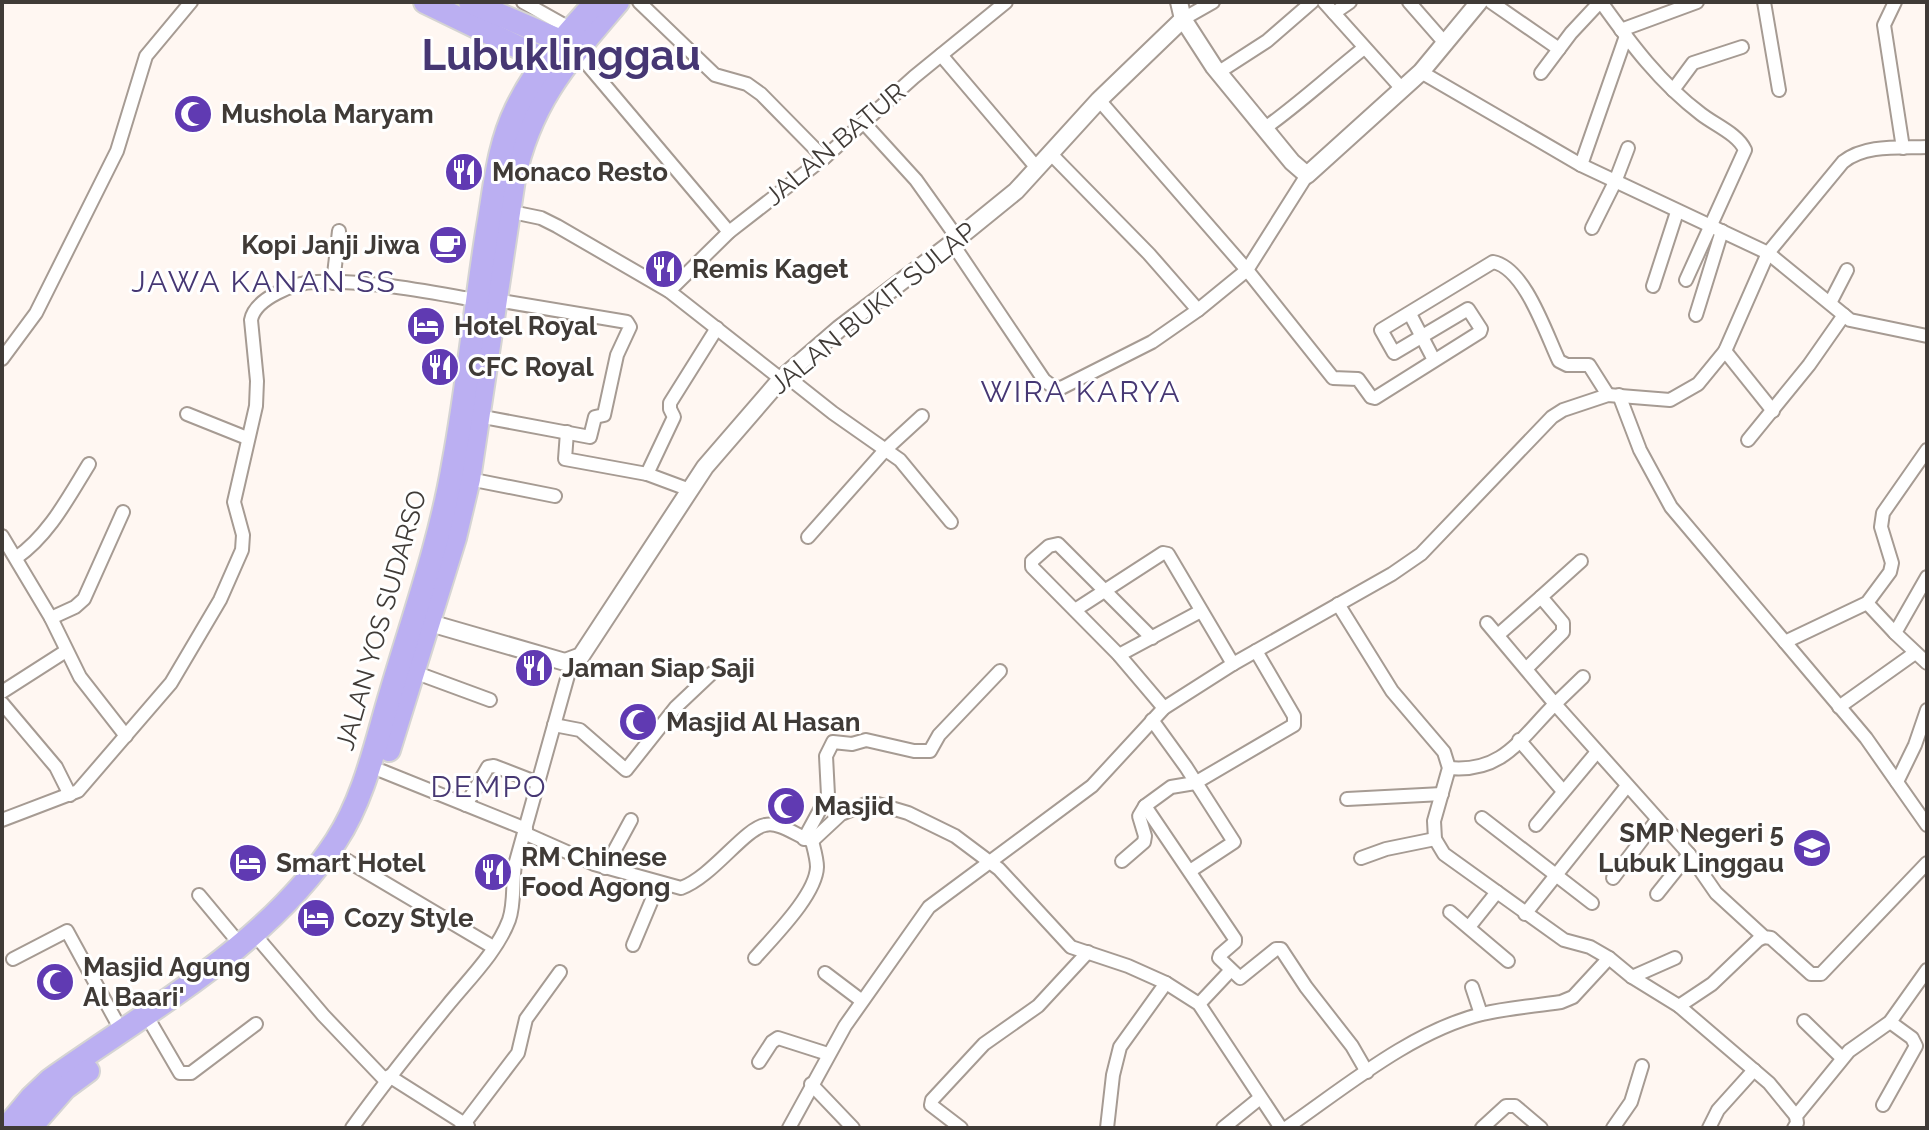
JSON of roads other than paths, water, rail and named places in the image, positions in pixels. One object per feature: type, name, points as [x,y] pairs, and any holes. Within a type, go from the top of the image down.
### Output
[{"type":"highway","points":[[425,2],[563,50]]},
{"type":"highway","points":[[470,2],[563,50]]},
{"type":"highway","name":"JALAN YOS SUDARSO","points":[[6,1128],[31,1098],[55,1087],[152,1025],[250,943],[275,912],[341,857],[368,812],[414,672],[438,533],[486,300],[500,210],[503,141],[516,108],[563,50],[596,2]]},
{"type":"highway","name":"JALAN YOS SUDARSO","points":[[563,50],[618,2]]},
{"type":"highway","name":"JALAN YOS SUDARSO","points":[[307,888],[339,838],[353,807],[455,538],[469,479],[478,416],[486,300]]},
{"type":"highway","name":"JALAN YOS SUDARSO","points":[[38,1124],[55,1087],[121,1030],[250,943]]},
{"type":"street","points":[[2,359],[36,313],[117,151],[146,56],[191,2]]},
{"type":"street","points":[[523,2],[729,232]]},
{"type":"street","points":[[639,2],[715,75],[747,84],[761,94],[824,158]]},
{"type":"street","name":"JALAN BATUR","points":[[669,291],[729,232],[824,158],[1006,2]]},
{"type":"street","points":[[1179,2],[1183,19],[1219,72],[1292,162],[1307,175]]},
{"type":"street","points":[[1183,19],[1213,2]]},
{"type":"street","points":[[1219,72],[1267,41],[1312,2]]},
{"type":"street","points":[[1324,2],[1403,90]]},
{"type":"street","points":[[1334,13],[1350,2]]},
{"type":"street","points":[[1409,2],[1444,42]]},
{"type":"street","points":[[864,123],[916,180],[1044,380],[1053,387],[1061,388],[1152,342],[1247,270],[1307,175],[1421,72],[1479,2]]},
{"type":"street","points":[[1491,2],[1559,49]]},
{"type":"street","points":[[1541,73],[1600,2],[1646,64],[1699,112],[1740,141],[1745,150],[1686,280]]},
{"type":"street","points":[[1581,165],[1623,33],[1697,2]]},
{"type":"street","points":[[1764,2],[1779,90]]},
{"type":"street","points":[[1895,2],[1884,25],[1903,148]]},
{"type":"street","name":"JALAN BUKIT SULAP","points":[[572,661],[581,656],[705,467],[783,377],[839,329],[1016,191],[1099,100],[1183,19]]},
{"type":"street","points":[[1673,90],[1693,63],[1742,47]]},
{"type":"street","points":[[1265,128],[1308,97],[1364,48]]},
{"type":"street","points":[[941,55],[1037,168]]},
{"type":"street","points":[[1421,72],[1581,165],[1768,253],[1844,315],[1862,323],[1927,336]]},
{"type":"street","points":[[1099,100],[1247,270],[1328,374],[1333,378],[1360,380],[1371,397],[1375,398],[1481,329],[1468,309],[1393,353],[1381,331],[1463,282],[1479,269],[1493,262],[1507,268],[1525,289],[1559,361],[1567,365],[1589,365],[1613,395],[1671,507],[1866,738],[1927,825]]},
{"type":"street","points":[[789,1128],[828,1054],[924,912],[1092,786],[1164,708],[1233,664],[1400,569],[1434,543],[1552,417],[1613,395],[1670,400],[1698,384],[1725,351],[1768,253],[1849,157],[1867,150],[1927,147]]},
{"type":"street","points":[[1592,228],[1628,148]]},
{"type":"street","points":[[1050,153],[1149,254],[1198,310]]},
{"type":"street","points":[[500,210],[541,218],[669,291],[900,460],[951,522]]},
{"type":"street","points":[[1653,286],[1677,212]]},
{"type":"street","points":[[333,283],[339,231]]},
{"type":"street","points":[[1696,315],[1722,231]]},
{"type":"street","points":[[1830,303],[1847,270]]},
{"type":"street","points":[[2,820],[78,791],[171,683],[220,600],[238,562],[243,535],[234,502],[256,406],[251,320],[253,310],[260,303],[280,292],[313,282],[389,286],[629,324],[617,355],[604,415],[596,416],[590,437],[478,416]]},
{"type":"street","points":[[1410,314],[1434,360]]},
{"type":"street","points":[[1748,440],[1844,315]]},
{"type":"street","points":[[647,474],[674,417],[670,403],[717,328]]},
{"type":"street","points":[[1725,351],[1773,411]]},
{"type":"street","points":[[187,414],[247,438]]},
{"type":"street","points":[[808,537],[886,449],[922,416]]},
{"type":"street","points":[[567,432],[565,459],[647,474],[690,490]]},
{"type":"street","points":[[1785,642],[1867,603],[1890,572],[1892,563],[1881,527],[1883,513],[1927,450]]},
{"type":"street","points":[[16,558],[31,547],[56,518],[89,464]]},
{"type":"street","points":[[469,479],[555,496]]},
{"type":"street","points":[[51,618],[75,607],[84,599],[123,512]]},
{"type":"street","points":[[2,536],[51,618],[80,677],[126,736]]},
{"type":"street","points":[[1152,638],[1063,547],[1049,546],[1032,561],[1032,567],[1119,655],[1164,708]]},
{"type":"street","points":[[1075,610],[1163,553],[1168,554],[1233,664]]},
{"type":"street","points":[[1498,635],[1581,561]]},
{"type":"street","points":[[1895,633],[1927,577]]},
{"type":"street","points":[[1526,669],[1563,632],[1563,623],[1541,597]]},
{"type":"street","points":[[1867,603],[1927,663]]},
{"type":"street","points":[[1338,604],[1392,691],[1444,752],[1449,768],[1434,821],[1435,839],[1444,854],[1564,940],[1590,947],[1679,1006],[1769,1083],[1795,1122],[1842,1058],[1855,1045],[1890,1022],[1927,970]]},
{"type":"street","points":[[1119,655],[1201,611]]},
{"type":"street","points":[[352,1128],[493,947],[508,923],[512,908],[511,884],[572,661],[565,662],[422,620]]},
{"type":"street","points":[[1487,623],[1596,753],[1689,854],[1716,893],[1811,974],[1821,974],[1927,863]]},
{"type":"street","points":[[2,692],[66,651]]},
{"type":"street","points":[[1122,861],[1144,842],[1139,816],[1145,806],[1171,787],[1195,783],[1291,728],[1296,721],[1256,651]]},
{"type":"street","points":[[1839,707],[1915,653]]},
{"type":"street","points":[[805,839],[828,795],[826,756],[833,742],[852,744],[866,740],[914,751],[930,751],[939,735],[1000,671]]},
{"type":"street","points":[[414,672],[490,700]]},
{"type":"street","points":[[554,725],[580,730],[626,770],[665,719],[712,673]]},
{"type":"street","points":[[1449,768],[1469,770],[1488,766],[1501,758],[1583,677]]},
{"type":"street","points":[[2,703],[56,767],[70,795]]},
{"type":"street","points":[[1897,782],[1927,710]]},
{"type":"street","points":[[1152,720],[1234,843],[1190,871]]},
{"type":"street","points":[[1519,740],[1563,791]]},
{"type":"street","points":[[1536,825],[1596,753]]},
{"type":"street","points":[[466,805],[488,767],[494,766],[538,783]]},
{"type":"street","points":[[382,771],[605,868],[681,888],[705,875],[766,824],[786,829],[805,839],[817,864],[810,887],[755,958]]},
{"type":"street","points":[[1525,914],[1627,786]]},
{"type":"street","points":[[1347,799],[1442,794]]},
{"type":"street","points":[[805,839],[841,814],[871,802],[908,813],[955,836],[990,861],[1071,947],[1166,983],[1199,1004],[1260,1098],[1284,1128],[1398,1052],[1448,1025],[1481,1014],[1561,1002],[1573,997],[1609,958]]},
{"type":"street","points":[[1145,806],[1235,939],[1219,956],[1240,978],[1276,949],[1281,949],[1352,1046],[1367,1072]]},
{"type":"street","points":[[1482,818],[1592,903]]},
{"type":"street","points":[[605,868],[631,820]]},
{"type":"street","points":[[1613,878],[1657,820]]},
{"type":"street","points":[[1361,858],[1386,849],[1435,839]]},
{"type":"street","points":[[1657,894],[1689,854]]},
{"type":"street","points":[[341,857],[493,947]]},
{"type":"street","points":[[633,945],[659,883]]},
{"type":"street","points":[[1469,927],[1497,892]]},
{"type":"street","points":[[199,895],[388,1079],[465,1127],[518,1053],[526,1019],[560,972]]},
{"type":"street","points":[[1450,912],[1508,961]]},
{"type":"street","points":[[13,959],[67,931],[121,1030]]},
{"type":"street","points":[[1679,1006],[1712,984],[1764,937]]},
{"type":"street","points":[[961,1128],[931,1105],[932,1100],[984,1044],[1038,1006],[1088,952]]},
{"type":"street","points":[[1632,977],[1675,958]]},
{"type":"street","points":[[1199,1004],[1231,970]]},
{"type":"street","points":[[825,973],[862,1001]]},
{"type":"street","points":[[1107,1128],[1118,1054],[1123,1042],[1166,983]]},
{"type":"street","points":[[1472,987],[1481,1014]]},
{"type":"street","points":[[1804,1021],[1842,1058]]},
{"type":"street","points":[[1883,1105],[1916,1046],[1912,1038],[1890,1022]]},
{"type":"street","points":[[152,1025],[180,1073],[185,1074],[191,1073],[256,1024]]},
{"type":"street","points":[[759,1062],[778,1038],[828,1054]]},
{"type":"street","points":[[1613,1128],[1631,1102],[1642,1066]]},
{"type":"street","points":[[1709,1128],[1718,1110],[1754,1070]]},
{"type":"street","points":[[811,1084],[853,1128]]},
{"type":"street","points":[[1223,1128],[1260,1098]]},
{"type":"street","points":[[1482,1128],[1510,1105],[1541,1128]]},
{"type":"place","name":"Mushola Maryam","points":[[193,114]]},
{"type":"place","name":"Monaco Resto","points":[[464,172]]},
{"type":"place","name":"Kopi Janji Jiwa","points":[[448,245]]},
{"type":"place","name":"Remis Kaget","points":[[664,269]]},
{"type":"place","name":"Hotel Royal","points":[[426,326]]},
{"type":"place","name":"CFC Royal","points":[[440,367]]},
{"type":"place","name":"Jaman Siap Saji","points":[[534,668]]},
{"type":"place","name":"Masjid Al Hasan","points":[[638,722]]},
{"type":"place","name":"Masjid","points":[[786,806]]},
{"type":"place","name":"SMP Negeri 5 Lubuk Linggau","points":[[1812,848]]},
{"type":"place","name":"Smart Hotel","points":[[248,863]]},
{"type":"place","name":"RM Chinese Food Agong","points":[[493,872]]},
{"type":"place","name":"Cozy Style","points":[[316,918]]},
{"type":"place","name":"Masjid Agung Al Baari'","points":[[55,982]]},
{"type":"district","name":"Lubuklinggau","points":[[561,55]]},
{"type":"district","name":"JAWA KANAN SS","points":[[264,282]]},
{"type":"district","name":"WIRA KARYA","points":[[1081,392]]},
{"type":"district","name":"DEMPO","points":[[489,787]]}]
